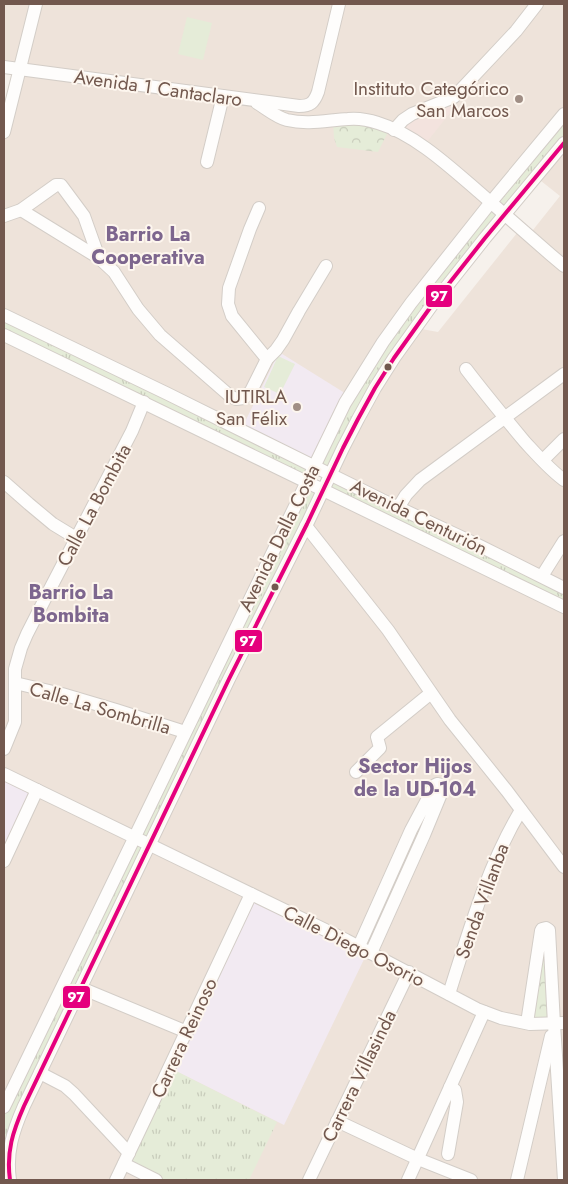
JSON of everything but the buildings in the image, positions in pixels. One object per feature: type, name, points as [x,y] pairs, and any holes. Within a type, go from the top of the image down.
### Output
[{"type":"street","points":[[4,132],[36,4]]},
{"type":"street","name":"Avenida 1 Cantaclaro","points":[[4,67],[309,106],[314,102],[318,92],[338,4]]},
{"type":"street","points":[[394,130],[412,114],[454,97],[516,31],[537,4]]},
{"type":"street","points":[[207,162],[223,96]]},
{"type":"street","points":[[253,100],[288,120],[322,122],[357,119],[380,124],[411,139],[491,202],[564,266]]},
{"type":"street","name":"Avenida Dalla Costa","points":[[4,1107],[345,403],[383,342],[432,275],[564,114]]},
{"type":"street","name":"Avenida Dalla Costa","points":[[10,1180],[8,1162],[12,1138],[24,1106],[229,680],[306,526],[342,448],[375,388],[432,305],[564,143]]},
{"type":"street","points":[[4,216],[21,210],[56,185],[61,185],[84,216],[99,258]]},
{"type":"street","points":[[259,208],[229,288],[228,304],[232,316],[267,359]]},
{"type":"street","points":[[21,210],[99,258],[114,272],[138,309],[160,335],[230,396],[236,399],[244,398],[251,391],[267,359],[283,340],[326,266]]},
{"type":"street","name":"Avenida Centurión","points":[[4,315],[564,588]]},
{"type":"street","name":"Avenida Centurión","points":[[4,335],[564,607]]},
{"type":"street","points":[[466,369],[504,418],[564,480]]},
{"type":"street","points":[[398,508],[411,489],[420,480],[564,374]]},
{"type":"street","name":"Calle La Bombita","points":[[4,749],[15,722],[17,659],[24,641],[132,431],[144,402]]},
{"type":"street","points":[[543,460],[564,439]]},
{"type":"street","points":[[4,482],[53,524],[76,538]]},
{"type":"street","points":[[306,526],[388,630],[450,720],[564,867]]},
{"type":"street","points":[[542,576],[564,541]]},
{"type":"street","name":"Calle La Sombrilla","points":[[15,683],[62,694],[185,732]]},
{"type":"street","points":[[356,772],[380,748],[377,737],[431,693]]},
{"type":"street","name":"Calle Diego Osorio","points":[[4,774],[359,946],[484,1012],[501,1018],[527,1023],[559,1024]]},
{"type":"street","points":[[359,946],[414,825],[435,786],[437,784],[442,785],[443,789],[426,830],[371,953]]},
{"type":"street","points":[[4,861],[37,790]]},
{"type":"street","name":"Senda Villanba","points":[[449,994],[489,873],[511,826],[521,810]]},
{"type":"street","name":"Carrera Reinoso","points":[[116,1180],[251,894]]},
{"type":"street","points":[[527,1023],[541,931],[546,928],[549,930],[559,1024],[564,1180]]},
{"type":"street","name":"Carrera Villasinda","points":[[309,1180],[409,972]]},
{"type":"street","points":[[81,988],[186,1032]]},
{"type":"street","points":[[408,1180],[484,1012]]},
{"type":"street","points":[[518,1180],[559,1024]]},
{"type":"street","points":[[40,1072],[65,1086],[74,1094],[126,1158],[156,1180]]},
{"type":"street","points":[[448,1154],[458,1102],[455,1090],[450,1087]]},
{"type":"street","points":[[337,1121],[418,1159],[471,1180]]},
{"type":"shaded area","points":[[4,4],[564,4],[564,114],[314,467],[4,315],[4,132],[20,70],[4,67]]},
{"type":"shaded area","points":[[447,101],[454,108],[423,147],[394,130]]},
{"type":"shaded area","points":[[564,143],[564,588],[330,474],[416,328],[438,332],[521,228],[529,235],[560,196],[536,177]]},
{"type":"shaded area","points":[[4,335],[307,482],[4,1107]]},
{"type":"shaded area","name":"IUTIRLA San Félix","points":[[279,352],[348,395],[314,465],[241,430]]},
{"type":"shaded area","points":[[323,490],[564,607],[564,1180],[10,1180],[9,1149]]},
{"type":"shaded area","points":[[4,774],[37,790],[4,861]]},
{"type":"shaded area","points":[[251,894],[368,951],[284,1125],[170,1068]]},
{"type":"green space","points":[[187,17],[212,23],[203,60],[178,54]]},
{"type":"green space","points":[[564,114],[564,143],[404,343],[330,474],[315,467],[307,482],[4,335],[4,315],[314,466],[371,361]]},
{"type":"green space","points":[[333,122],[390,128],[378,152],[337,147],[334,138]]},
{"type":"green space","points":[[278,356],[295,364],[280,394],[264,387]]},
{"type":"green space","points":[[330,474],[564,588],[564,607],[323,490],[40,1073],[4,1180],[4,1107],[307,482],[323,489]]},
{"type":"green space","points":[[544,928],[554,1024],[530,1024]]},
{"type":"green space","points":[[170,1068],[277,1122],[249,1180],[156,1180],[124,1164]]},
{"type":"transit line","name":"97","points":[[10,1180],[9,1160],[11,1142],[24,1106],[229,679],[358,419],[394,358],[432,305],[564,143]]},
{"type":"place","name":"Instituto Categórico San Marcos","points":[[519,99]]},
{"type":"place","name":"IUTIRLA San Félix","points":[[297,407]]},
{"type":"district","name":"Barrio La Cooperativa","points":[[148,246]]},
{"type":"district","name":"Barrio La Bombita","points":[[71,604]]},
{"type":"district","name":"Sector Hijos de la UD-104","points":[[415,778]]}]
